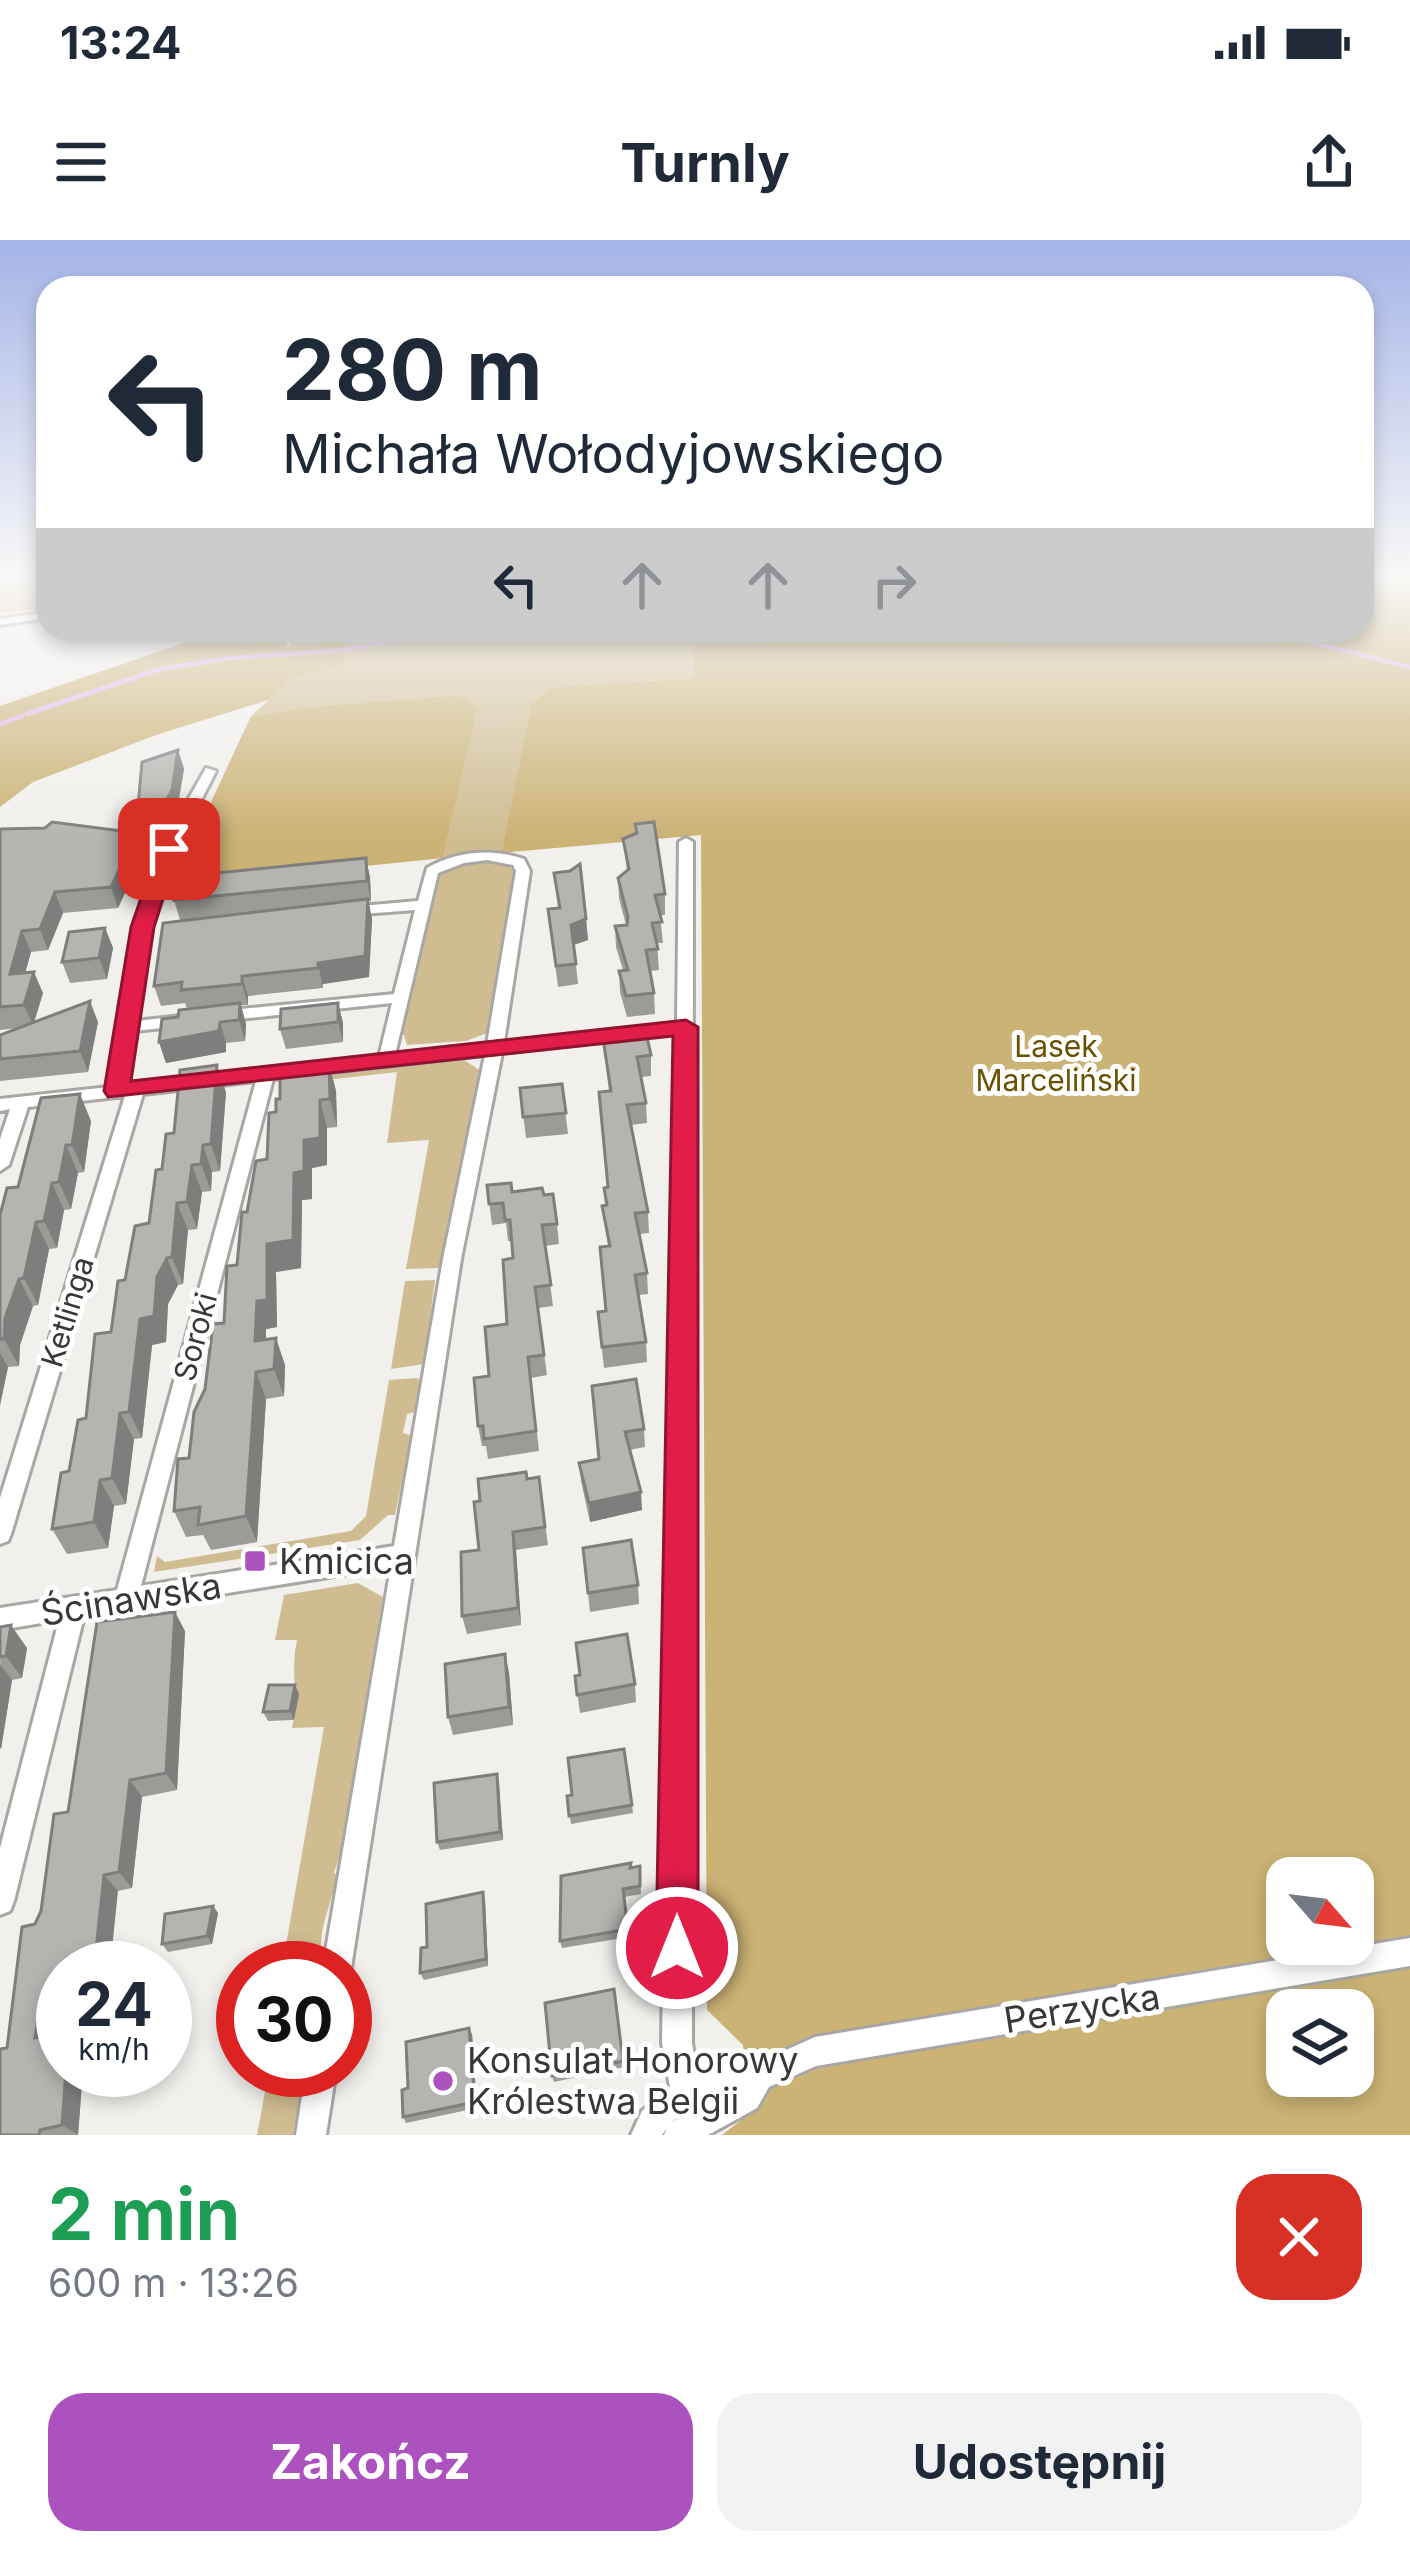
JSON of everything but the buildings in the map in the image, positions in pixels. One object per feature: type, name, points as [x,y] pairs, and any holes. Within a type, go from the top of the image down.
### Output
[{"type":"street","name":"Ketlinga","points":[[0,1534],[127,1090],[127,1027],[141,933],[170,843],[184,828],[210,772]]},
{"type":"street","points":[[686,842],[677,2043],[686,2095]]},
{"type":"street","points":[[341,1941],[452,1259],[495,1047],[522,866],[502,856],[445,863],[431,871],[386,1060]]},
{"type":"street","points":[[338,912],[423,898]]},
{"type":"street","points":[[141,933],[163,931]]},
{"type":"street","points":[[127,1027],[399,998]]},
{"type":"street","points":[[0,1105],[686,1027]]},
{"type":"street","name":"Soroki","points":[[126,1600],[266,1074]]},
{"type":"street","points":[[0,1165],[21,1102]]},
{"type":"street","name":"Ścinawska","points":[[0,1619],[404,1555]]},
{"type":"street","points":[[0,1901],[74,1608]]},
{"type":"street","name":"Perzycka","points":[[759,2077],[814,2052],[1410,1952]]},
{"type":"street","points":[[646,2135],[655,2112],[686,2095],[739,2071],[759,2077],[746,2098],[679,2135]]},
{"type":"street","points":[[311,2135],[317,2097]]},
{"type":"shaded area","points":[[290,662],[693,662],[694,678],[552,687],[531,704],[501,853],[443,858],[478,707],[460,695],[251,716],[291,679]]},
{"type":"shaded area","points":[[500,859],[514,871],[487,1033],[466,1041],[407,1045],[404,1035],[399,1035],[435,875],[455,864]]},
{"type":"shaded area","points":[[464,1060],[481,1071],[440,1268],[406,1269],[429,1140],[387,1143],[397,1072],[318,1081],[318,1077]]},
{"type":"shaded area","points":[[435,1280],[424,1364],[391,1369],[405,1281]]},
{"type":"shaded area","points":[[389,1380],[421,1381],[416,1412],[407,1414],[403,1433],[412,1436],[395,1515],[388,1515],[360,1540],[154,1572],[157,1556],[165,1562],[351,1531],[366,1516]]},
{"type":"shaded area","points":[[358,1583],[383,1597],[322,1941],[287,1941],[324,1727],[292,1728],[297,1640],[275,1640],[284,1595]]},
{"type":"shaded area","points":[[264,2097],[299,2097],[293,2135],[257,2135]]},
{"type":"green space","points":[[127,662],[345,662],[291,679],[268,700],[156,735],[33,782],[0,807],[0,706]]},
{"type":"green space","name":"Lasek Marceliński","points":[[693,662],[1410,662],[1410,2135],[722,2135],[749,2114],[743,2045],[707,2010],[701,835],[501,853],[531,704],[552,687],[694,678]]},
{"type":"green space","points":[[460,695],[478,707],[443,858],[172,886],[251,716]]},
{"type":"waterway","points":[[27,714],[160,669],[202,662]]},
{"type":"waterway","points":[[1392,662],[1410,667]]},
{"type":"waterway","points":[[0,724],[22,716]]},
{"type":"place","name":"Kmicica","points":[[255,1561]]},
{"type":"place","name":"Konsulat Honorowy Królestwa Belgii","points":[[443,2081]]},
{"type":"route","points":[[169,849],[142,927],[117,1091],[686,1027],[677,1948]]}]
